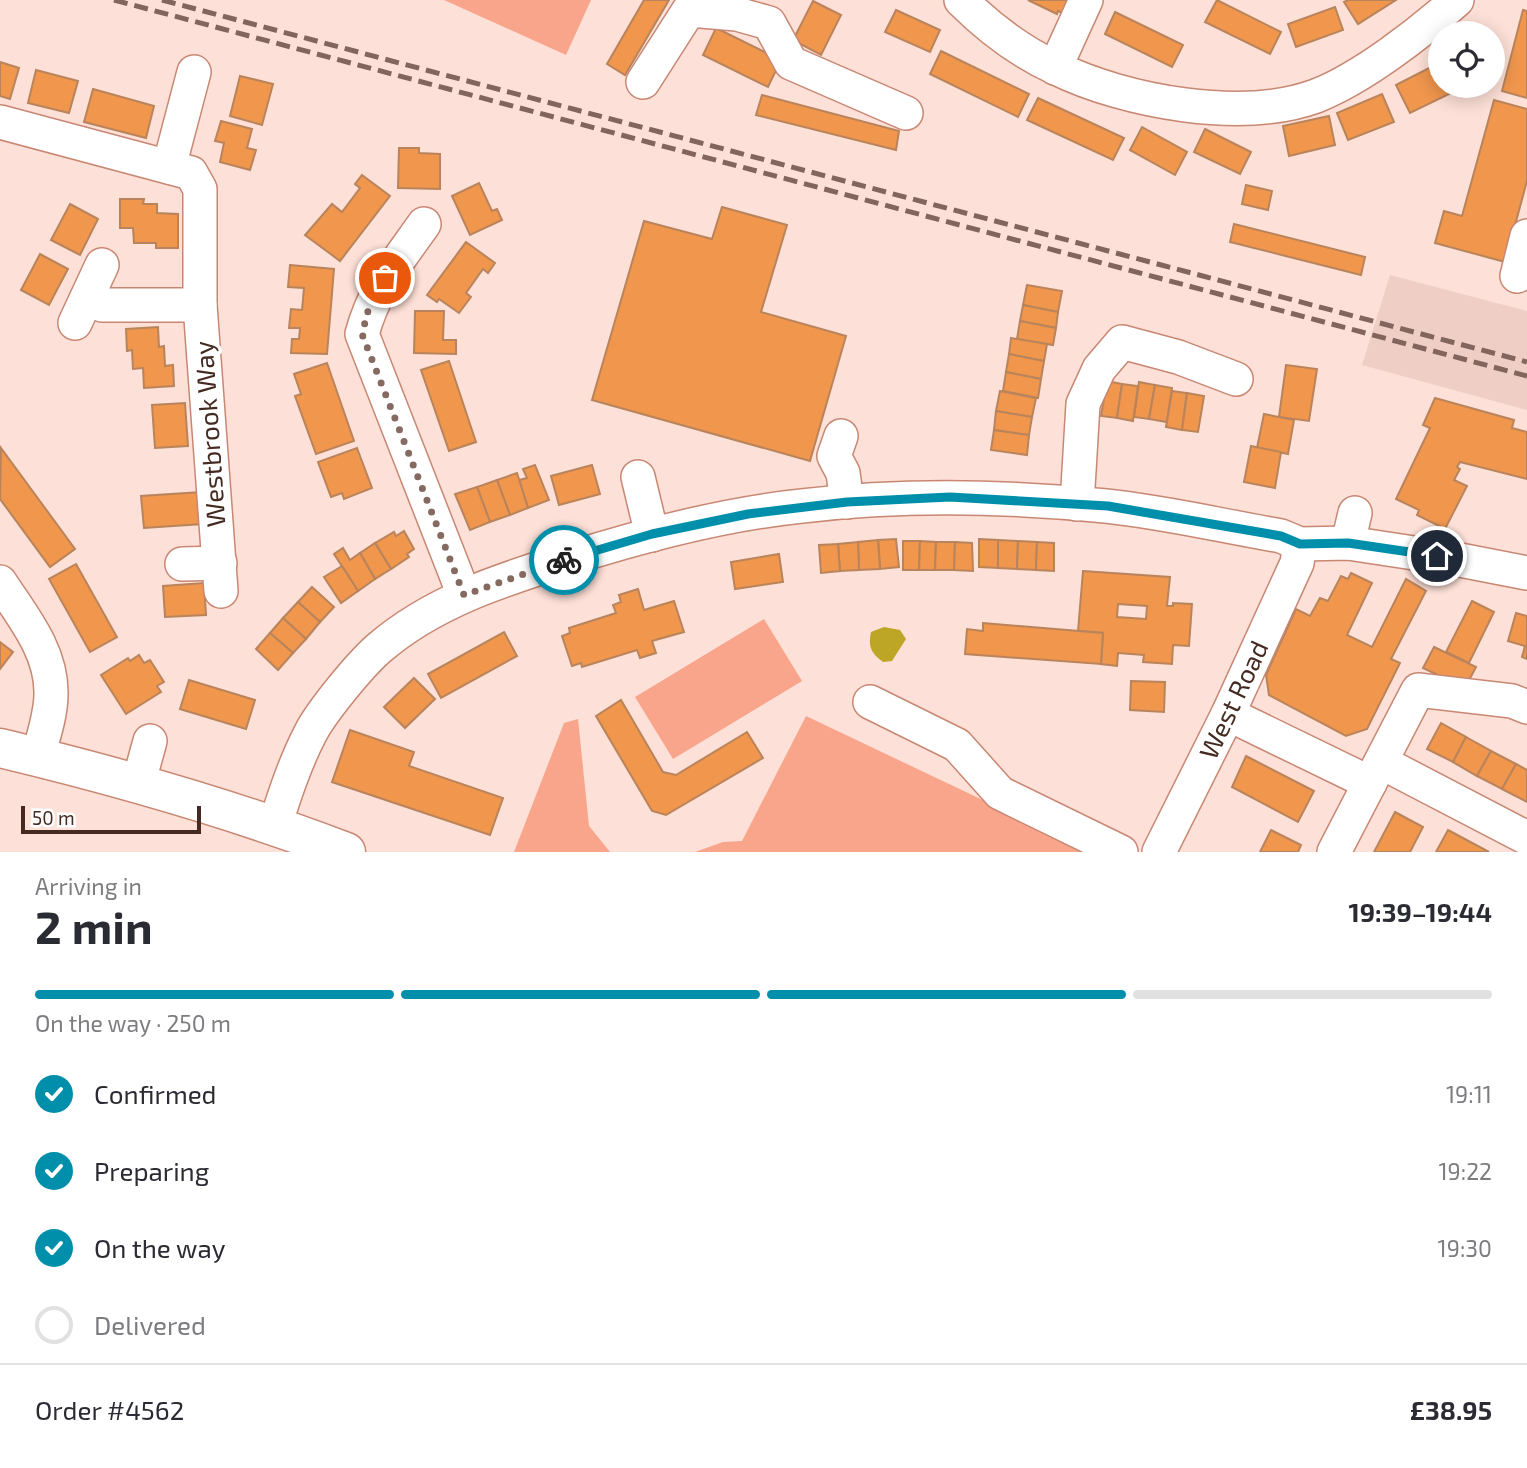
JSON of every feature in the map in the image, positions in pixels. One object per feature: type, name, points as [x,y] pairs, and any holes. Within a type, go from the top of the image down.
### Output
[{"type":"main road","points":[[0,748],[275,825],[346,852]]},
{"type":"street","points":[[961,0],[986,25],[1055,68],[1130,96],[1198,106],[1262,108],[1316,96],[1363,71],[1426,27],[1457,0]]},
{"type":"street","points":[[1055,68],[1086,0]]},
{"type":"street","points":[[643,82],[689,10],[737,14],[775,11],[791,63],[905,113]]},
{"type":"street","points":[[169,167],[194,72]]},
{"type":"street","name":"Westbrook Way","points":[[0,121],[191,173],[200,189],[200,305],[220,577],[182,564]]},
{"type":"street","points":[[424,225],[385,278],[368,311],[362,334],[464,595]]},
{"type":"street","points":[[1517,276],[1527,236]]},
{"type":"street","name":"Westbrook Way","points":[[102,265],[81,311],[102,305],[200,305]]},
{"type":"street","points":[[1077,504],[1083,404],[1098,369],[1122,342],[1178,357],[1236,379]]},
{"type":"street","points":[[841,436],[834,456],[843,473],[847,502]]},
{"type":"street","points":[[638,477],[652,534]]},
{"type":"street","points":[[275,825],[287,788],[311,732],[345,686],[377,650],[419,620],[464,595],[538,568],[652,534],[748,514],[847,502],[950,497],[1108,506],[1281,536],[1300,544],[1352,528],[1460,560],[1527,573]]},
{"type":"street","name":"West Road","points":[[1159,852],[1228,714],[1297,564],[1300,544]]},
{"type":"street","points":[[0,582],[35,636],[48,665],[51,693],[38,757]]},
{"type":"street","points":[[1334,852],[1418,690],[1512,701],[1527,707]]},
{"type":"street","points":[[870,702],[957,745],[1000,793],[1121,852]]},
{"type":"street","points":[[1228,714],[1376,772],[1527,838]]},
{"type":"street","points":[[138,785],[150,741]]},
{"type":"shaded area","points":[[444,0],[591,0],[566,55]]},
{"type":"shaded area","points":[[1390,275],[1527,311],[1527,410],[1362,365]]},
{"type":"shaded area","points":[[764,619],[802,681],[673,759],[635,697]]},
{"type":"shaded area","points":[[884,627],[900,630],[906,639],[892,661],[883,662],[873,653],[870,642],[871,632]]},
{"type":"shaded area","points":[[806,716],[1092,852],[695,852],[723,842],[742,841]]},
{"type":"shaded area","points":[[578,719],[589,826],[610,852],[514,852],[564,723]]},
{"type":"building","points":[[644,0],[669,0],[625,75],[607,64]]},
{"type":"building","points":[[1028,0],[1076,0],[1068,16],[1058,11],[1057,14]]},
{"type":"building","points":[[1217,0],[1281,32],[1270,54],[1205,22]]},
{"type":"building","points":[[1396,0],[1358,24],[1344,2]]},
{"type":"building","points":[[813,1],[841,15],[821,55],[793,40]]},
{"type":"building","points":[[1335,7],[1343,30],[1296,47],[1288,24]]},
{"type":"building","points":[[896,10],[940,30],[930,52],[885,32]]},
{"type":"building","points":[[1523,10],[1527,11],[1527,98],[1505,92],[1505,79]]},
{"type":"building","points":[[1115,12],[1183,45],[1172,67],[1105,34]]},
{"type":"building","points":[[716,28],[781,60],[768,87],[703,55]]},
{"type":"building","points":[[941,51],[1029,94],[1018,117],[930,74]]},
{"type":"building","points":[[0,62],[19,68],[10,99],[0,96]]},
{"type":"building","points":[[1428,69],[1428,98],[1441,98],[1410,113],[1396,85]]},
{"type":"building","points":[[36,70],[78,81],[69,113],[28,103]]},
{"type":"building","points":[[240,76],[273,84],[262,125],[230,116]]},
{"type":"building","points":[[93,89],[154,106],[146,138],[84,122]]},
{"type":"building","points":[[1382,94],[1394,122],[1348,140],[1337,113]]},
{"type":"building","points":[[762,95],[899,131],[896,150],[756,115]]},
{"type":"building","points":[[1038,98],[1124,138],[1113,160],[1027,120]]},
{"type":"building","points":[[1494,100],[1527,109],[1527,181],[1505,262],[1435,243],[1444,211],[1462,216]]},
{"type":"building","points":[[1329,116],[1335,145],[1289,156],[1283,126]]},
{"type":"building","points":[[221,121],[252,129],[247,148],[256,150],[250,170],[220,162],[224,143],[215,141]]},
{"type":"building","points":[[1142,127],[1187,152],[1175,175],[1130,150]]},
{"type":"building","points":[[1205,129],[1251,152],[1240,174],[1194,152]]},
{"type":"building","points":[[399,148],[419,148],[419,153],[440,154],[440,189],[398,188]]},
{"type":"building","points":[[362,175],[390,196],[340,261],[305,235],[332,204],[342,212],[360,188],[355,184]]},
{"type":"building","points":[[479,183],[492,211],[497,209],[502,220],[470,235],[452,196]]},
{"type":"building","points":[[1246,185],[1272,191],[1268,210],[1242,204]]},
{"type":"building","points":[[120,199],[144,199],[143,204],[157,204],[157,213],[178,214],[178,248],[156,248],[156,243],[134,243],[133,228],[120,228]]},
{"type":"building","points":[[70,204],[98,219],[80,255],[51,240]]},
{"type":"building","points":[[722,207],[787,225],[761,312],[846,336],[810,461],[592,400],[644,221],[712,239]]},
{"type":"building","points":[[1234,224],[1365,257],[1361,275],[1230,242]]},
{"type":"building","points":[[466,242],[495,263],[488,273],[483,269],[466,293],[471,297],[459,313],[439,299],[437,302],[427,295]]},
{"type":"building","points":[[40,254],[68,269],[49,305],[21,290]]},
{"type":"building","points":[[290,265],[334,269],[327,354],[291,353],[292,339],[299,339],[300,328],[289,328],[291,309],[302,310],[304,288],[288,287]]},
{"type":"building","points":[[1027,285],[1062,291],[1058,312],[1023,305]]},
{"type":"building","points":[[1023,305],[1058,312],[1056,328],[1020,321]]},
{"type":"building","points":[[415,311],[444,311],[443,340],[456,340],[456,354],[414,353]]},
{"type":"building","points":[[1020,321],[1056,328],[1053,345],[1017,339]]},
{"type":"building","points":[[158,327],[159,347],[164,346],[165,366],[173,365],[174,386],[144,388],[143,368],[133,369],[132,350],[127,351],[126,329]]},
{"type":"building","points":[[1011,338],[1047,344],[1044,361],[1009,354]]},
{"type":"building","points":[[1009,354],[1044,361],[1041,379],[1006,372]]},
{"type":"building","points":[[449,361],[476,442],[449,451],[421,370]]},
{"type":"building","points":[[327,363],[354,441],[316,454],[295,396],[301,394],[294,374]]},
{"type":"building","points":[[1286,365],[1317,369],[1309,421],[1279,417]]},
{"type":"building","points":[[1006,372],[1041,379],[1038,398],[1003,391]]},
{"type":"building","points":[[1107,381],[1122,384],[1117,418],[1101,416]]},
{"type":"building","points":[[1139,382],[1155,385],[1149,419],[1134,417]]},
{"type":"building","points":[[1122,384],[1138,386],[1133,421],[1117,418]]},
{"type":"building","points":[[1155,385],[1172,388],[1167,422],[1149,419]]},
{"type":"building","points":[[1000,391],[1036,398],[1032,417],[996,411]]},
{"type":"building","points":[[1172,391],[1187,393],[1182,430],[1166,427]]},
{"type":"building","points":[[1187,393],[1204,396],[1198,432],[1182,430]]},
{"type":"building","points":[[1435,398],[1514,420],[1512,428],[1527,432],[1527,479],[1460,462],[1457,467],[1460,469],[1454,480],[1467,486],[1445,529],[1417,515],[1419,510],[1396,499],[1430,428],[1423,425]]},
{"type":"building","points":[[185,403],[188,446],[155,448],[152,405]]},
{"type":"building","points":[[996,411],[1032,417],[1029,435],[994,430]]},
{"type":"building","points":[[1264,414],[1294,420],[1288,454],[1257,448]]},
{"type":"building","points":[[994,430],[1029,435],[1027,455],[991,450]]},
{"type":"building","points":[[1251,446],[1281,452],[1275,488],[1244,482]]},
{"type":"building","points":[[1,448],[75,549],[50,567],[0,499]]},
{"type":"building","points":[[357,448],[372,488],[344,499],[342,493],[331,497],[318,462]]},
{"type":"building","points":[[535,465],[549,500],[528,508],[519,480],[527,478],[523,469]]},
{"type":"building","points":[[592,465],[600,494],[559,505],[551,476]]},
{"type":"building","points":[[517,473],[528,508],[510,515],[497,480]]},
{"type":"building","points":[[497,480],[510,515],[490,522],[477,487]]},
{"type":"building","points":[[477,487],[490,522],[470,530],[455,494]]},
{"type":"building","points":[[201,492],[203,524],[144,528],[141,496]]},
{"type":"building","points":[[404,531],[414,549],[407,554],[409,557],[391,569],[375,543],[394,532],[396,536]]},
{"type":"building","points":[[896,539],[899,567],[880,569],[878,540]]},
{"type":"building","points":[[979,539],[998,540],[998,568],[979,567]]},
{"type":"building","points":[[878,540],[880,569],[859,570],[858,542]]},
{"type":"building","points":[[998,540],[1018,541],[1017,569],[998,568]]},
{"type":"building","points":[[903,541],[920,541],[919,570],[903,570]]},
{"type":"building","points":[[920,541],[936,542],[935,570],[919,570]]},
{"type":"building","points":[[1018,541],[1037,542],[1036,570],[1017,569]]},
{"type":"building","points":[[858,542],[859,570],[840,571],[838,544]]},
{"type":"building","points":[[936,542],[955,542],[954,570],[935,570]]},
{"type":"building","points":[[955,542],[972,543],[973,571],[954,570]]},
{"type":"building","points":[[1037,542],[1054,543],[1054,571],[1036,570]]},
{"type":"building","points":[[375,543],[391,569],[375,579],[360,553]]},
{"type":"building","points":[[838,544],[840,571],[821,573],[819,545]]},
{"type":"building","points":[[343,548],[350,560],[360,553],[375,579],[358,591],[334,554]]},
{"type":"building","points":[[779,554],[783,582],[735,589],[731,562]]},
{"type":"building","points":[[76,564],[117,637],[90,652],[49,579]]},
{"type":"building","points":[[342,566],[358,591],[341,603],[324,577]]},
{"type":"building","points":[[1083,571],[1170,577],[1167,606],[1173,606],[1173,603],[1192,604],[1189,646],[1173,645],[1172,664],[1143,662],[1144,655],[1118,653],[1117,666],[1101,664],[1103,633],[1078,631]],"holes":[[[1118,604],[1147,606],[1146,619],[1117,617]]]},
{"type":"building","points":[[1351,573],[1372,583],[1347,635],[1372,647],[1406,579],[1426,591],[1391,659],[1400,663],[1367,729],[1346,736],[1269,695],[1266,675],[1296,609],[1310,616],[1320,598],[1328,601],[1341,576],[1348,579]]},
{"type":"building","points":[[204,583],[206,615],[165,617],[163,586]]},
{"type":"building","points":[[312,587],[334,607],[320,622],[298,602]]},
{"type":"building","points":[[638,589],[644,610],[674,601],[684,632],[652,641],[656,653],[640,658],[637,650],[582,667],[581,663],[572,666],[562,636],[570,633],[569,628],[616,613],[613,605],[621,602],[619,595]]},
{"type":"building","points":[[1472,601],[1494,612],[1469,663],[1446,652]]},
{"type":"building","points":[[298,602],[320,622],[306,639],[283,618]]},
{"type":"building","points":[[1516,613],[1527,616],[1527,659],[1522,657],[1525,646],[1508,641]]},
{"type":"building","points":[[283,618],[306,639],[293,653],[270,633]]},
{"type":"building","points":[[983,623],[1103,633],[1101,664],[965,654],[967,629],[983,631]]},
{"type":"building","points":[[504,632],[517,656],[441,698],[428,674]]},
{"type":"building","points":[[270,633],[293,653],[278,670],[256,649]]},
{"type":"building","points":[[0,642],[13,652],[0,669]]},
{"type":"building","points":[[1434,647],[1476,667],[1465,688],[1423,668]]},
{"type":"building","points":[[139,655],[144,663],[150,660],[164,682],[157,686],[161,692],[126,714],[101,675],[128,658],[130,661]]},
{"type":"building","points":[[414,678],[435,699],[405,728],[384,707]]},
{"type":"building","points":[[189,680],[255,700],[246,729],[180,709]]},
{"type":"building","points":[[1131,681],[1165,682],[1164,712],[1130,710]]},
{"type":"building","points":[[621,700],[663,772],[676,775],[747,732],[763,758],[666,815],[652,811],[596,716]]},
{"type":"building","points":[[1441,723],[1466,737],[1453,762],[1427,749]]},
{"type":"building","points":[[350,730],[414,752],[409,766],[503,798],[490,835],[332,782]]},
{"type":"building","points":[[1466,737],[1491,751],[1477,776],[1453,762]]},
{"type":"building","points":[[1491,751],[1516,764],[1502,789],[1477,776]]},
{"type":"building","points":[[1246,756],[1314,791],[1298,822],[1232,787]]},
{"type":"building","points":[[1516,764],[1527,770],[1527,802],[1502,789]]},
{"type":"building","points":[[1395,812],[1423,827],[1410,852],[1374,852]]},
{"type":"building","points":[[1271,830],[1301,845],[1298,852],[1260,852]]},
{"type":"building","points":[[1448,830],[1489,852],[1436,852]]},
{"type":"railway","points":[[114,0],[1527,376]]},
{"type":"railway","points":[[162,0],[1527,362]]},
{"type":"way so far","points":[[385,278],[368,311],[362,334],[464,595],[564,560]]},
{"type":"route","points":[[564,560],[652,534],[748,514],[847,502],[950,497],[1108,506],[1281,536],[1300,544],[1348,543],[1437,556]]}]
